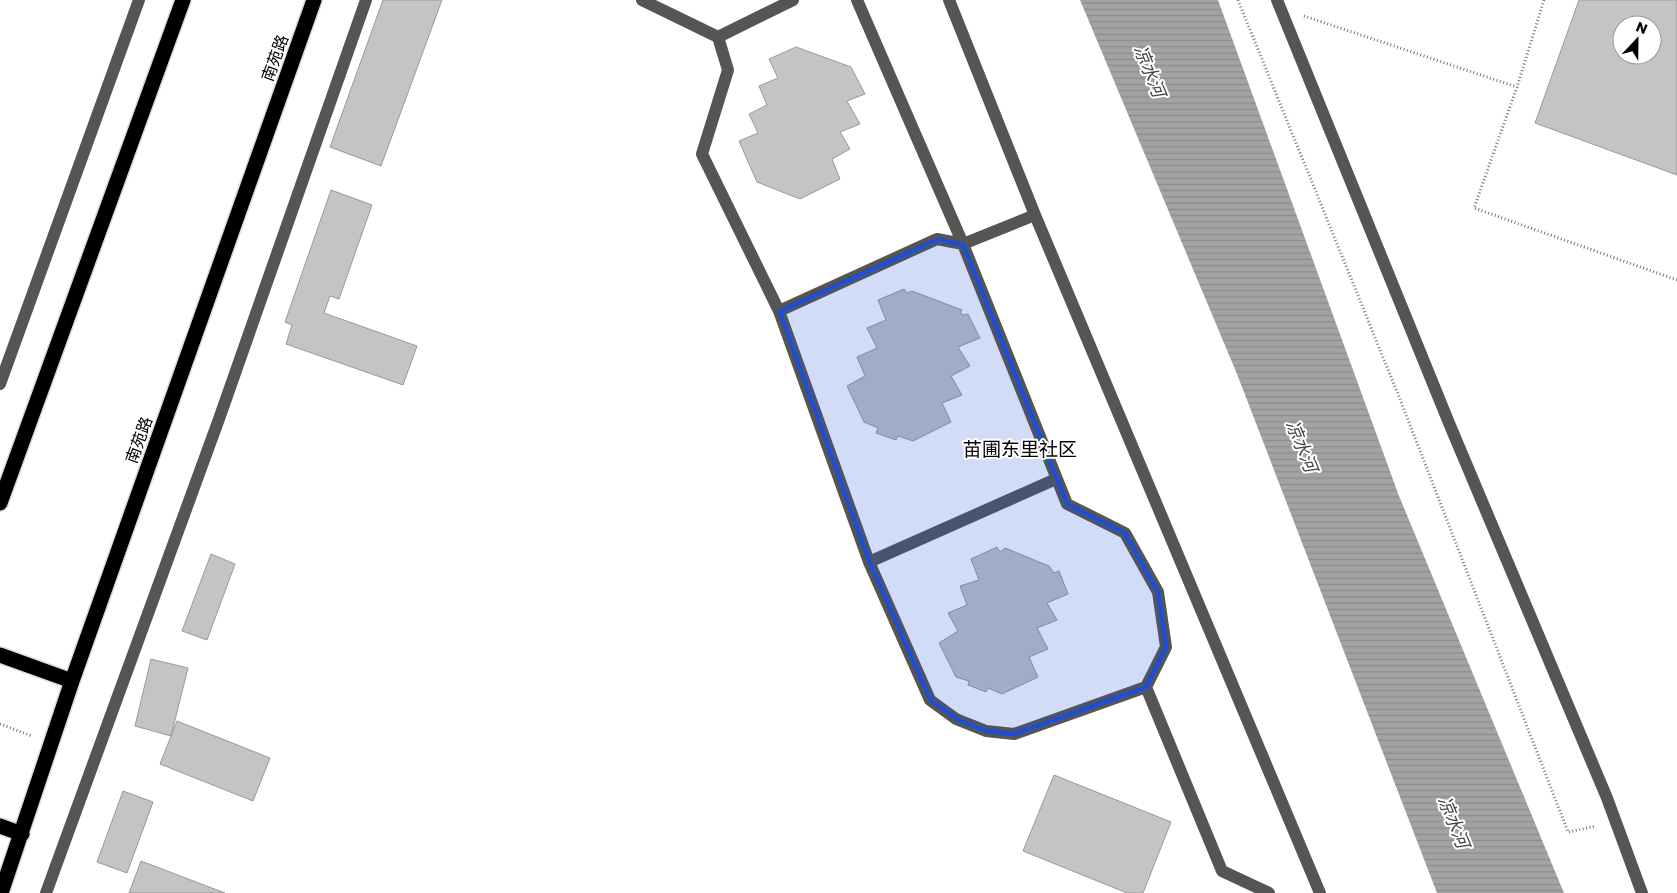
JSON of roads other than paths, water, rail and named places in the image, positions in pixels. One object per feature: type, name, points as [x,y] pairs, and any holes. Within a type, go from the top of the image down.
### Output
[{"type":"highway","points":[[0,503],[183,0]]},
{"type":"highway","name":"南苑路","points":[[1,893],[72,680],[314,0]]},
{"type":"highway","points":[[0,656],[72,680]]},
{"type":"highway","points":[[0,826],[22,834]]},
{"type":"street","points":[[0,384],[139,0]]},
{"type":"street","points":[[46,893],[219,419],[366,0]]},
{"type":"street","points":[[642,0],[718,36],[728,70],[702,154],[779,311],[869,562],[930,700],[956,719],[986,731],[1014,734],[1146,687],[1166,647],[1158,592],[1125,533],[1067,504],[963,244],[857,0]]},
{"type":"street","points":[[718,36],[793,0]]},
{"type":"street","points":[[949,0],[1035,215],[1320,893]]},
{"type":"street","points":[[1278,4],[1449,423],[1616,822],[1642,893]]},
{"type":"street","points":[[779,311],[937,239],[963,244],[1035,215]]},
{"type":"street","points":[[869,562],[1056,479]]},
{"type":"street","points":[[1146,687],[1222,871],[1269,893]]},
{"type":"water","name":"凉水河","points":[[1080,0],[1218,0],[1399,496],[1564,893],[1437,893],[1237,374]]},
{"type":"district","name":"苗圃东里社区","points":[[1020,449]]}]
